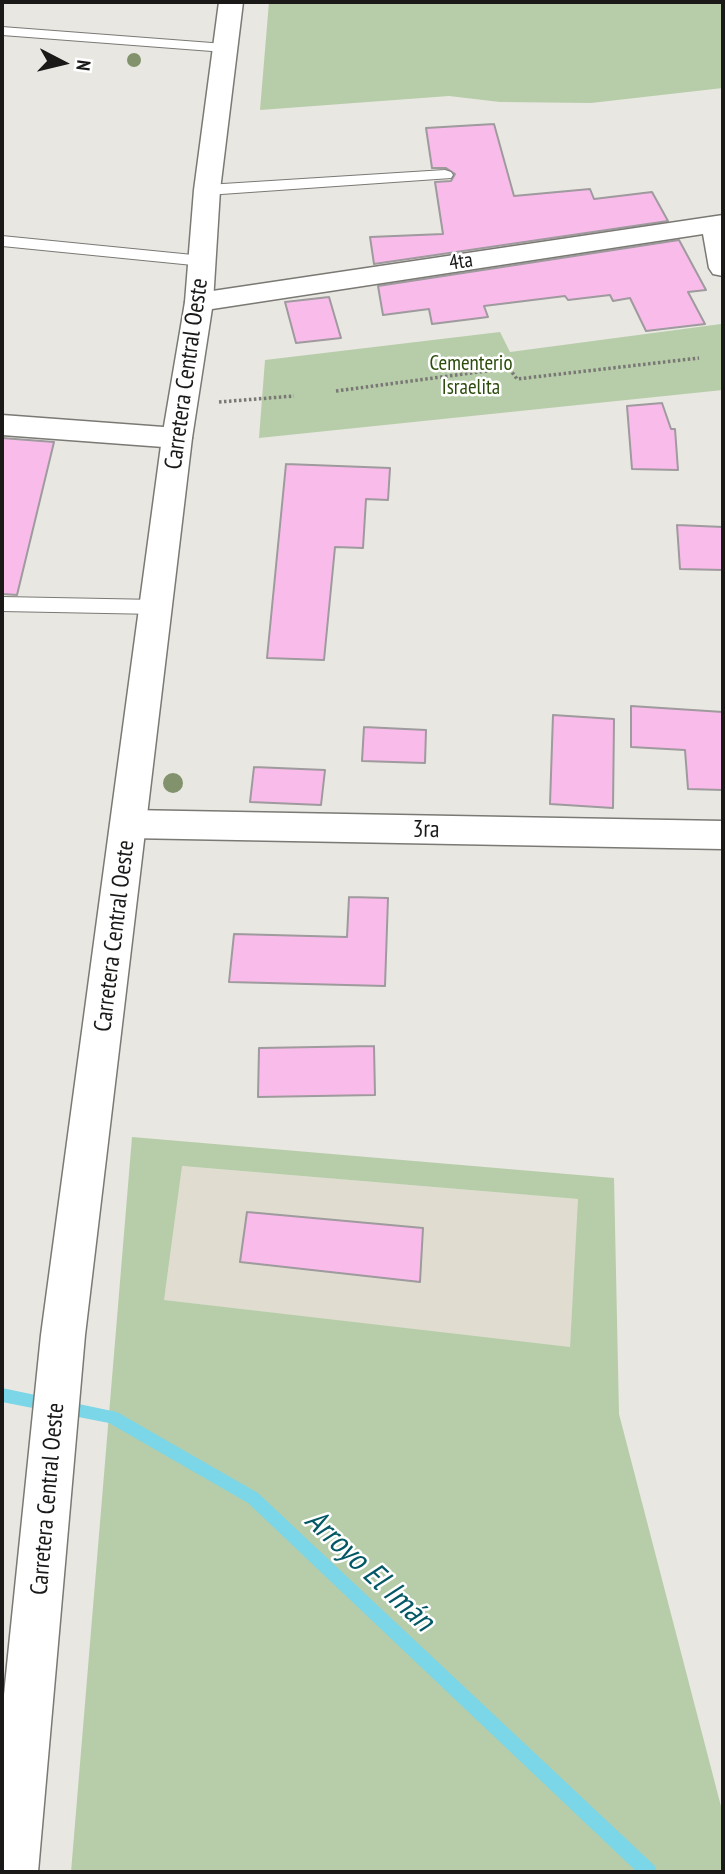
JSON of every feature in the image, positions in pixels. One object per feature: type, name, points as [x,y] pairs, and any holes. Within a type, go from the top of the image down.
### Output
[{"type":"main road","name":"Carretera Central Oeste","points":[[12,1872],[63,1335],[180,421],[199,302],[207,190],[231,2]]},
{"type":"main road","points":[[719,223],[723,268]]},
{"type":"main road","name":"4ta","points":[[199,302],[719,223]]},
{"type":"main road","points":[[2,425],[180,421]]},
{"type":"main road","name":"3ra","points":[[129,824],[723,835]]},
{"type":"lane","points":[[2,31],[225,48]]},
{"type":"lane","points":[[207,190],[445,175]]},
{"type":"lane","points":[[2,241],[203,261]]},
{"type":"lane","points":[[2,604],[157,607]]},
{"type":"path","points":[[336,391],[509,368],[517,379],[699,358]]},
{"type":"path","points":[[180,421],[295,396]]},
{"type":"shaded area","points":[[181,1166],[579,1199],[570,1348],[163,1300]]},
{"type":"green space","points":[[269,2],[723,2],[723,88],[591,103],[500,102],[449,96],[260,110]]},
{"type":"green space","name":"Cementerio Israelita","points":[[721,324],[723,390],[259,438],[265,360],[500,332],[510,352]]},
{"type":"green space","points":[[132,1137],[614,1178],[619,1414],[723,1814],[723,1872],[71,1872]],"holes":[[[182,1166],[578,1199],[570,1347],[164,1300]]]},
{"type":"building","points":[[494,124],[514,196],[590,189],[594,199],[652,192],[668,221],[374,264],[370,237],[443,234],[435,182],[451,181],[455,174],[446,168],[432,168],[426,128]]},
{"type":"building","points":[[679,240],[706,290],[688,292],[705,324],[646,331],[630,298],[613,301],[610,295],[568,300],[565,296],[484,306],[488,317],[432,324],[429,309],[383,315],[378,286]]},
{"type":"building","points":[[329,297],[341,338],[296,343],[285,302]]},
{"type":"building","points":[[662,403],[671,429],[675,429],[678,470],[632,469],[627,406]]},
{"type":"building","points":[[2,438],[54,442],[17,595],[2,594]]},
{"type":"building","points":[[286,464],[390,468],[388,500],[366,499],[363,548],[335,547],[324,660],[267,658]]},
{"type":"building","points":[[677,525],[723,527],[723,570],[680,569]]},
{"type":"building","points":[[631,706],[723,712],[723,790],[688,789],[685,750],[631,747]]},
{"type":"building","points":[[553,715],[614,719],[613,808],[550,804]]},
{"type":"building","points":[[364,727],[426,730],[425,763],[362,761]]},
{"type":"building","points":[[254,767],[325,770],[321,805],[250,802]]},
{"type":"building","points":[[349,897],[388,898],[385,986],[229,982],[234,934],[347,937]]},
{"type":"building","points":[[374,1046],[375,1095],[258,1097],[259,1048]]},
{"type":"building","points":[[247,1212],[423,1228],[420,1282],[240,1262]]},
{"type":"waterway","name":"Arroyo El Imán","points":[[2,1395],[112,1417],[253,1498],[649,1872]]}]
